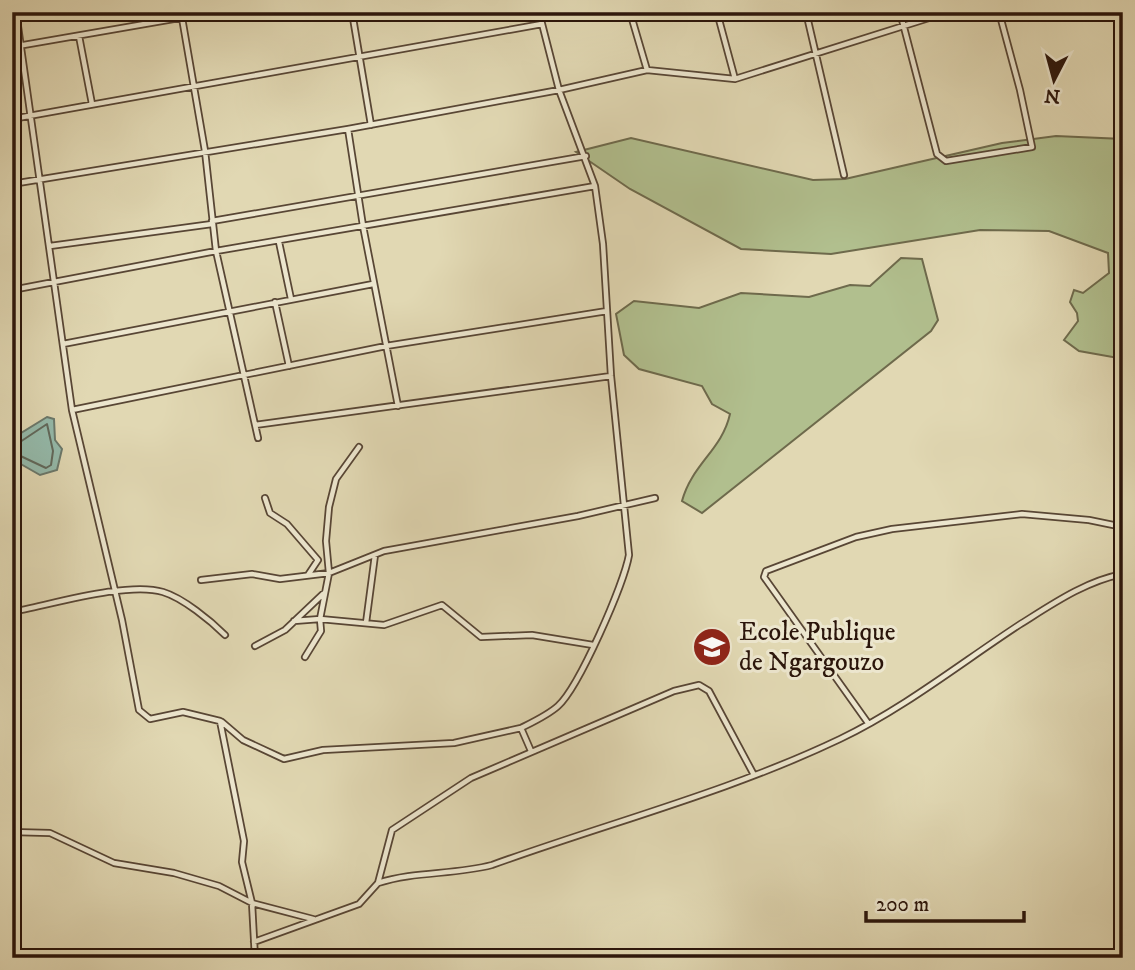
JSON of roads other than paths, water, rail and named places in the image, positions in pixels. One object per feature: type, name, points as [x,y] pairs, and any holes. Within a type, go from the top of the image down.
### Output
[{"type":"street","points":[[16,12],[72,410],[141,714],[155,719],[192,712],[220,721],[243,740],[284,759],[323,750],[454,743],[521,727],[560,705],[625,578],[629,555],[611,376],[603,244],[595,186],[586,156],[559,90],[539,12]]},
{"type":"street","points":[[12,47],[181,15],[214,12]]},
{"type":"street","points":[[352,12],[371,125]]},
{"type":"street","points":[[630,12],[647,69]]},
{"type":"street","points":[[717,12],[735,79]]},
{"type":"street","points":[[806,12],[844,175]]},
{"type":"street","points":[[900,12],[937,154],[946,161],[1032,146],[999,12]]},
{"type":"street","points":[[12,184],[40,177],[348,130],[559,90],[647,69],[735,79],[948,12]]},
{"type":"street","points":[[181,15],[205,151],[216,251],[258,438]]},
{"type":"street","points":[[12,119],[542,24]]},
{"type":"street","points":[[79,36],[92,104]]},
{"type":"street","points":[[348,130],[373,284],[398,406]]},
{"type":"street","points":[[50,246],[212,223],[586,156]]},
{"type":"street","points":[[12,290],[216,251],[595,186]]},
{"type":"street","points":[[279,242],[291,299]]},
{"type":"street","points":[[63,344],[373,284]]},
{"type":"street","points":[[275,302],[289,366]]},
{"type":"street","points":[[72,410],[386,346],[607,311]]},
{"type":"street","points":[[255,425],[611,376]]},
{"type":"street","points":[[305,657],[321,631],[320,619],[329,573],[326,541],[329,507],[336,479],[359,447]]},
{"type":"street","points":[[265,498],[270,513],[287,524],[318,560],[307,576]]},
{"type":"street","points":[[201,580],[252,573],[280,579],[329,573],[375,555],[455,536],[578,516],[655,498]]},
{"type":"street","points":[[868,723],[786,613],[764,577],[766,570],[856,537],[892,529],[1022,514],[1089,520],[1123,527]]},
{"type":"street","points":[[366,623],[375,555]]},
{"type":"street","points":[[378,883],[402,876],[461,873],[492,865],[754,775],[840,739],[1046,609],[1092,583],[1123,574]]},
{"type":"street","points":[[12,612],[115,592],[164,592],[206,616],[225,635]]},
{"type":"street","points":[[255,646],[285,631],[324,593]]},
{"type":"street","points":[[294,621],[320,619],[366,623],[397,622],[442,605],[481,637],[532,635],[593,645]]},
{"type":"street","points":[[254,942],[359,904],[378,883],[387,839],[401,821],[471,778],[674,691],[699,685],[709,691],[754,775]]},
{"type":"street","points":[[220,721],[244,841],[244,875],[252,903],[255,958]]},
{"type":"street","points":[[521,727],[531,751]]},
{"type":"street","points":[[12,832],[50,833],[99,858],[219,886],[252,903],[313,919]]},
{"type":"water","points":[[47,417],[54,419],[55,440],[62,449],[57,470],[40,475],[12,459],[12,434],[16,436]]},
{"type":"place","name":"Ecole Publique de Ngargouzo","points":[[712,647]]}]
